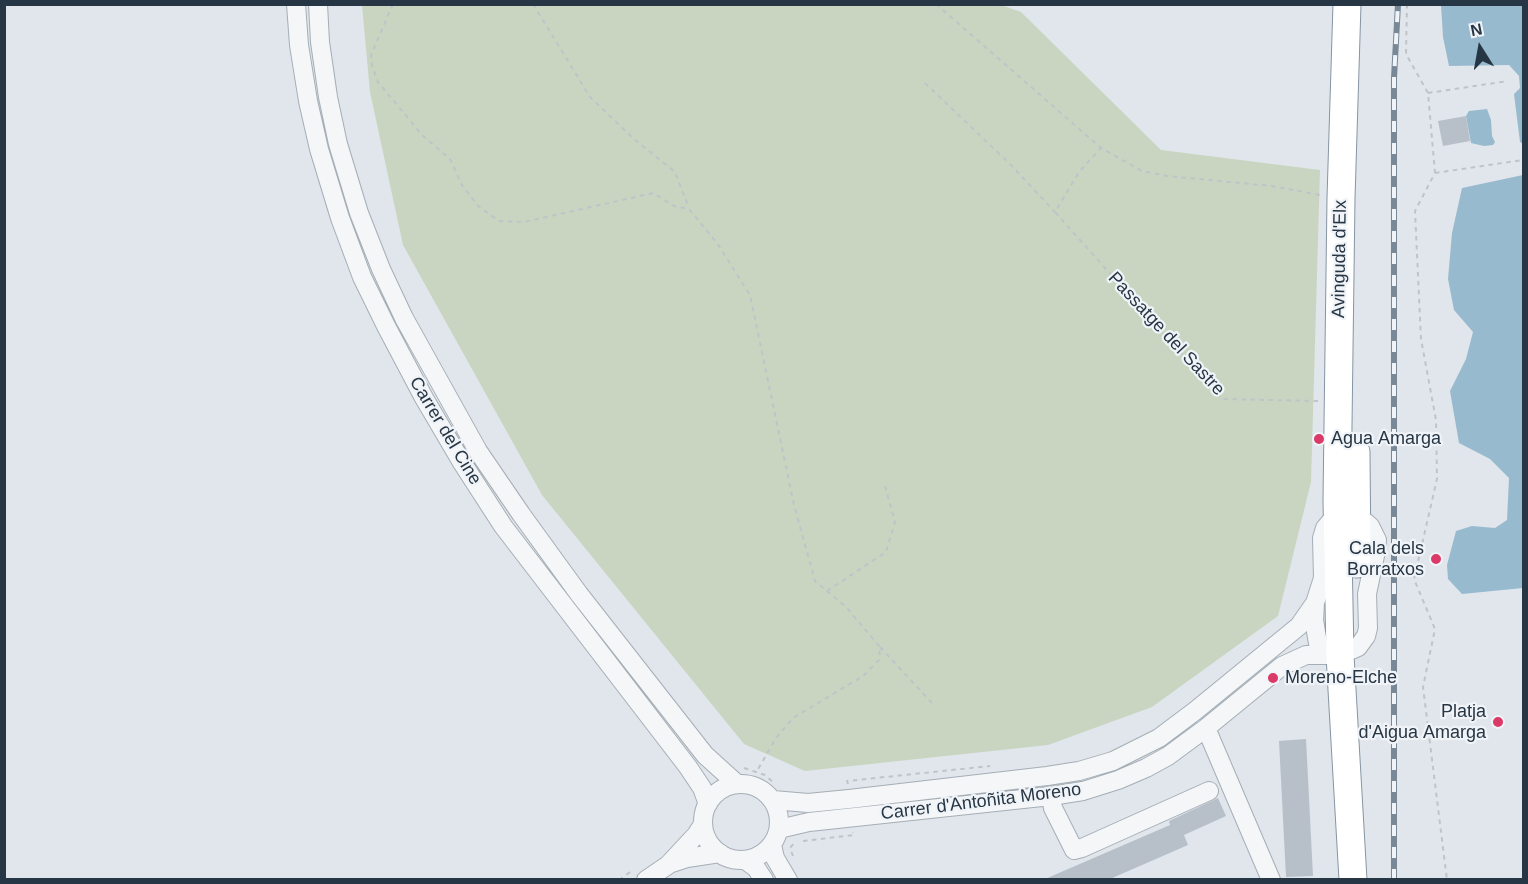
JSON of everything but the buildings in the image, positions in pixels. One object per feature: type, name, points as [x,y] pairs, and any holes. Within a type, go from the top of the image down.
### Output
[{"type":"highway","name":"Avinguda d'Elx","points":[[1346,514],[1338,402],[1347,4]]},
{"type":"highway","name":"Avinguda d'Elx","points":[[1353,879],[1339,652],[1356,360],[1363,4]]},
{"type":"highway","name":"Avinguda d'Elx","points":[[1339,652],[1371,879]]},
{"type":"street","name":"Carrer del Cine","points":[[296,4],[301,56],[319,149],[340,219],[362,277],[386,326],[424,398],[503,526],[688,767],[702,788],[708,804]]},
{"type":"street","name":"Carrer del Cine","points":[[318,4],[328,97],[338,144],[359,213],[381,269],[404,318],[478,451],[579,594],[705,755],[736,775]]},
{"type":"street","name":"Avinguda d'Elx","points":[[1339,652],[1314,620],[1315,603],[1323,578],[1322,538],[1325,528],[1346,514]]},
{"type":"street","name":"Carrer d'Antoñita Moreno","points":[[776,794],[808,803],[1079,771],[1113,761],[1159,738],[1196,711],[1299,626],[1315,603]]},
{"type":"street","name":"Carrer d'Antoñita Moreno","points":[[775,837],[809,822],[1051,796],[1083,791],[1118,780],[1168,756],[1295,658],[1339,652]]},
{"type":"street","points":[[1206,728],[1271,879]]},
{"type":"street","points":[[668,865],[696,835],[703,824],[708,804],[715,794],[725,788],[736,775],[757,787],[776,794],[779,819],[775,837],[775,858],[793,872]]},
{"type":"street","points":[[1051,796],[1053,808],[1074,850],[1209,791]]},
{"type":"street","points":[[703,824],[711,845],[728,857],[745,860],[756,868],[764,879]]},
{"type":"street","points":[[745,860],[755,857],[775,837]]},
{"type":"street","points":[[646,879],[668,865],[687,858],[720,853]]},
{"type":"path","points":[[393,4],[371,55],[378,82],[423,136],[450,159],[462,185],[478,206],[499,221],[524,222],[653,193],[674,206],[689,209]]},
{"type":"path","points":[[532,4],[590,97],[634,139],[675,172],[689,209],[717,243],[750,295],[794,505],[815,581],[846,608],[932,703]]},
{"type":"path","points":[[936,4],[1101,148],[1142,171],[1167,176],[1272,186],[1341,198]]},
{"type":"path","points":[[1407,4],[1406,54],[1428,93],[1435,173],[1415,211],[1420,339],[1436,420],[1437,478],[1414,579],[1435,629],[1423,687],[1447,879]]},
{"type":"path","points":[[1428,93],[1508,81]]},
{"type":"path","name":"Passatge del Sastre","points":[[925,83],[1011,165],[1222,399],[1338,402]]},
{"type":"path","points":[[1055,213],[1079,172],[1101,148]]},
{"type":"path","points":[[1435,173],[1523,159]]},
{"type":"path","points":[[827,591],[886,552],[895,522],[885,486]]},
{"type":"path","points":[[757,772],[776,738],[793,718],[863,676],[879,660],[880,647]]},
{"type":"path","points":[[847,781],[999,765]]},
{"type":"path","points":[[736,775],[757,772],[765,775],[776,794]]},
{"type":"path","points":[[843,787],[848,786]]},
{"type":"path","points":[[793,872],[790,848],[795,842],[854,835]]},
{"type":"green space","points":[[362,5],[1001,5],[1021,12],[1161,150],[1320,170],[1311,482],[1278,616],[1152,707],[1048,745],[805,771],[744,744],[542,495],[403,245],[370,92]]},
{"type":"water","points":[[1441,5],[1523,5],[1523,144],[1520,142],[1514,94],[1520,88],[1519,76],[1509,65],[1449,66],[1443,37]]},
{"type":"water","points":[[1487,109],[1495,142],[1493,145],[1484,146],[1471,143],[1466,116],[1469,111]]},
{"type":"water","points":[[1523,175],[1523,588],[1462,594],[1448,579],[1447,565],[1456,531],[1472,526],[1495,528],[1507,520],[1509,478],[1490,459],[1459,443],[1450,391],[1466,359],[1473,332],[1454,310],[1448,279],[1452,233],[1462,188]]},
{"type":"railway","points":[[1394,880],[1394,78],[1398,4]]},
{"type":"place","name":"Agua Amarga","points":[[1319,439]]},
{"type":"place","name":"Cala dels Borratxos","points":[[1436,559]]},
{"type":"place","name":"Moreno-Elche","points":[[1273,678]]},
{"type":"place","name":"Platja d'Aigua Amarga","points":[[1498,722]]}]
